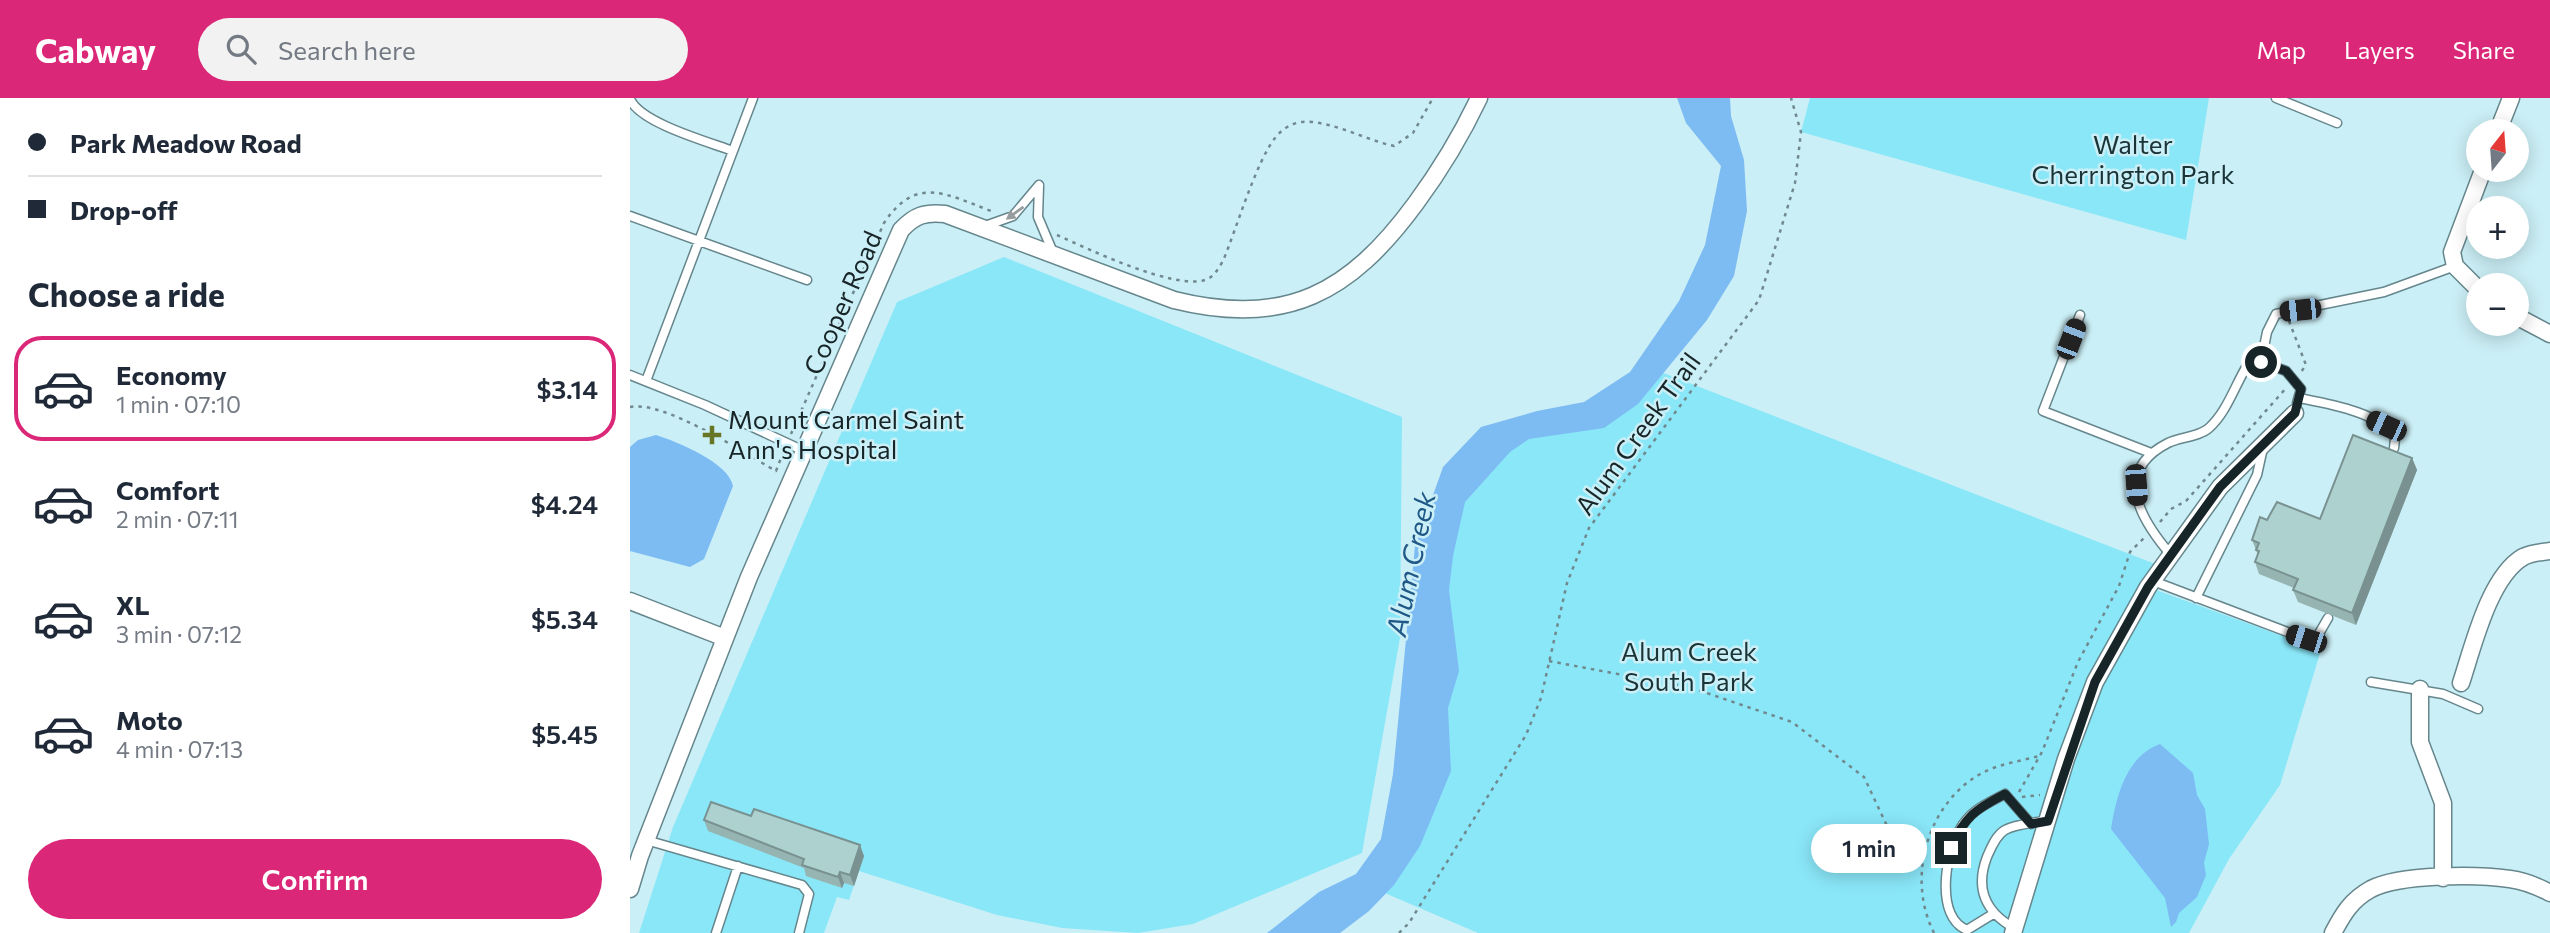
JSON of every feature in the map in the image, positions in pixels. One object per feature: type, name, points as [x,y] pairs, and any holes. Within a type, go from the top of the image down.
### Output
[{"type":"street","name":"Cooper Road","points":[[630,888],[725,638],[901,230],[913,218],[929,212],[945,214],[1174,300],[1213,310],[1253,310],[1295,303],[1330,288],[1363,264],[1391,237],[1443,166],[1479,98]]},
{"type":"street","points":[[2503,119],[2511,98]]},
{"type":"street","points":[[2466,277],[2455,266],[2454,245],[2478,182]]},
{"type":"street","points":[[2529,323],[2550,334]]},
{"type":"street","points":[[2014,931],[2055,797],[2095,682],[2153,580],[2220,487],[2264,444],[2297,406]]},
{"type":"street","points":[[2460,683],[2488,607],[2503,576],[2524,556],[2543,552]]},
{"type":"street","points":[[630,601],[725,638]]},
{"type":"street","points":[[2420,689],[2420,742],[2442,803],[2443,878]]},
{"type":"street","points":[[2333,933],[2348,906],[2372,888],[2401,881],[2509,878],[2533,883],[2550,893]]},
{"type":"lane","points":[[646,381],[753,98]]},
{"type":"lane","points":[[2276,98],[2337,123]]},
{"type":"lane","points":[[630,99],[632,105],[655,121],[733,151]]},
{"type":"lane","points":[[981,228],[1009,218],[1022,209],[1039,185],[1038,218],[1056,256]]},
{"type":"lane","points":[[630,216],[807,280]]},
{"type":"lane","points":[[2261,362],[2267,332],[2276,314],[2384,292],[2455,266]]},
{"type":"lane","points":[[2080,315],[2043,411],[2151,453]]},
{"type":"lane","points":[[2171,555],[2154,535],[2137,505],[2136,485],[2151,453],[2170,442],[2206,430],[2223,412],[2233,388],[2248,364],[2261,362],[2286,371],[2301,389],[2297,406],[2354,412],[2386,426],[2395,439],[2394,448]]},
{"type":"lane","points":[[630,375],[804,451]]},
{"type":"lane","points":[[2196,598],[2257,475],[2264,444]]},
{"type":"lane","points":[[2153,580],[2306,639],[2316,636],[2328,618]]},
{"type":"lane","points":[[2371,682],[2444,694],[2478,709]]},
{"type":"lane","points":[[1993,914],[1967,930],[1960,927],[1948,911],[1947,870],[1951,848],[1959,830],[1975,809],[2005,794],[2031,824]]},
{"type":"lane","points":[[2014,931],[1993,914],[1983,897],[1980,882],[1991,846],[2004,831],[2048,821]]},
{"type":"lane","points":[[646,840],[802,886],[809,894],[799,933]]},
{"type":"lane","points":[[716,933],[738,866]]},
{"type":"path","points":[[1042,229],[1186,283],[1204,280],[1213,276],[1223,261],[1265,155],[1275,138],[1290,124],[1309,121],[1332,125],[1394,146],[1413,133],[1433,98]]},
{"type":"path","name":"Alum Creek Trail","points":[[1399,933],[1409,923],[1526,735],[1541,698],[1567,583],[1589,528],[1759,300],[1795,183],[1800,155],[1801,132],[1791,98]]},
{"type":"path","points":[[630,407],[655,408],[703,430],[776,471],[884,223],[898,201],[921,194],[947,195],[1009,218]]},
{"type":"path","points":[[1549,661],[1692,688],[1749,705],[1792,722],[1864,777],[1888,828],[1897,838],[1928,841]]},
{"type":"path","points":[[2014,806],[2017,798],[2055,797]]},
{"type":"green space","name":"Walter Cherrington Park","points":[[1810,98],[2209,98],[2186,240],[1801,132]]},
{"type":"green space","points":[[1004,257],[1402,417],[1400,638],[1362,853],[1193,924],[1138,933],[1062,928],[997,915],[859,871],[849,900],[837,897],[824,933],[639,933],[673,827],[897,302]]},
{"type":"green space","name":"Alum Creek South Park","points":[[1648,367],[2163,567],[2148,587],[2321,650],[2280,785],[2229,859],[2189,933],[1478,933],[1373,888],[1453,492],[1504,431],[1596,410]]},
{"type":"shaded area","points":[[1677,98],[1730,98],[1731,116],[1744,160],[1747,211],[1734,276],[1707,320],[1638,404],[1604,428],[1529,439],[1510,452],[1465,502],[1453,556],[1449,590],[1459,671],[1448,708],[1451,771],[1420,846],[1394,885],[1369,911],[1340,933],[1267,933],[1319,892],[1356,874],[1381,839],[1393,774],[1415,546],[1443,467],[1481,427],[1537,411],[1584,402],[1630,372],[1679,301],[1705,245],[1721,166],[1686,123]]},
{"type":"shaded area","points":[[656,435],[701,454],[722,469],[733,486],[704,559],[690,567],[630,551],[630,447],[638,440]]},
{"type":"shaded area","points":[[2160,744],[2193,773],[2197,795],[2205,809],[2209,844],[2204,863],[2206,875],[2197,897],[2179,913],[2171,927],[2165,898],[2111,829],[2120,791],[2131,768],[2148,750]]},
{"type":"building","points":[[2353,435],[2412,458],[2352,613],[2293,590],[2298,579],[2255,562],[2259,543],[2252,540],[2260,517],[2267,520],[2277,502],[2320,519]]},
{"type":"building","points":[[711,802],[751,816],[754,809],[860,845],[850,875],[840,872],[838,877],[802,865],[804,859],[704,820]]},
{"type":"place","name":"Mount Carmel Saint Ann's Hospital","points":[[712,435]]},
{"type":"route","points":[[1951,848],[1959,830],[1975,809],[2005,794],[2031,824],[2048,821],[2066,760],[2095,682],[2148,587],[2220,487],[2295,413],[2301,389],[2286,371],[2261,362]]},
{"type":"water label","name":"Alum Creek","points":[[1411,564]]}]
